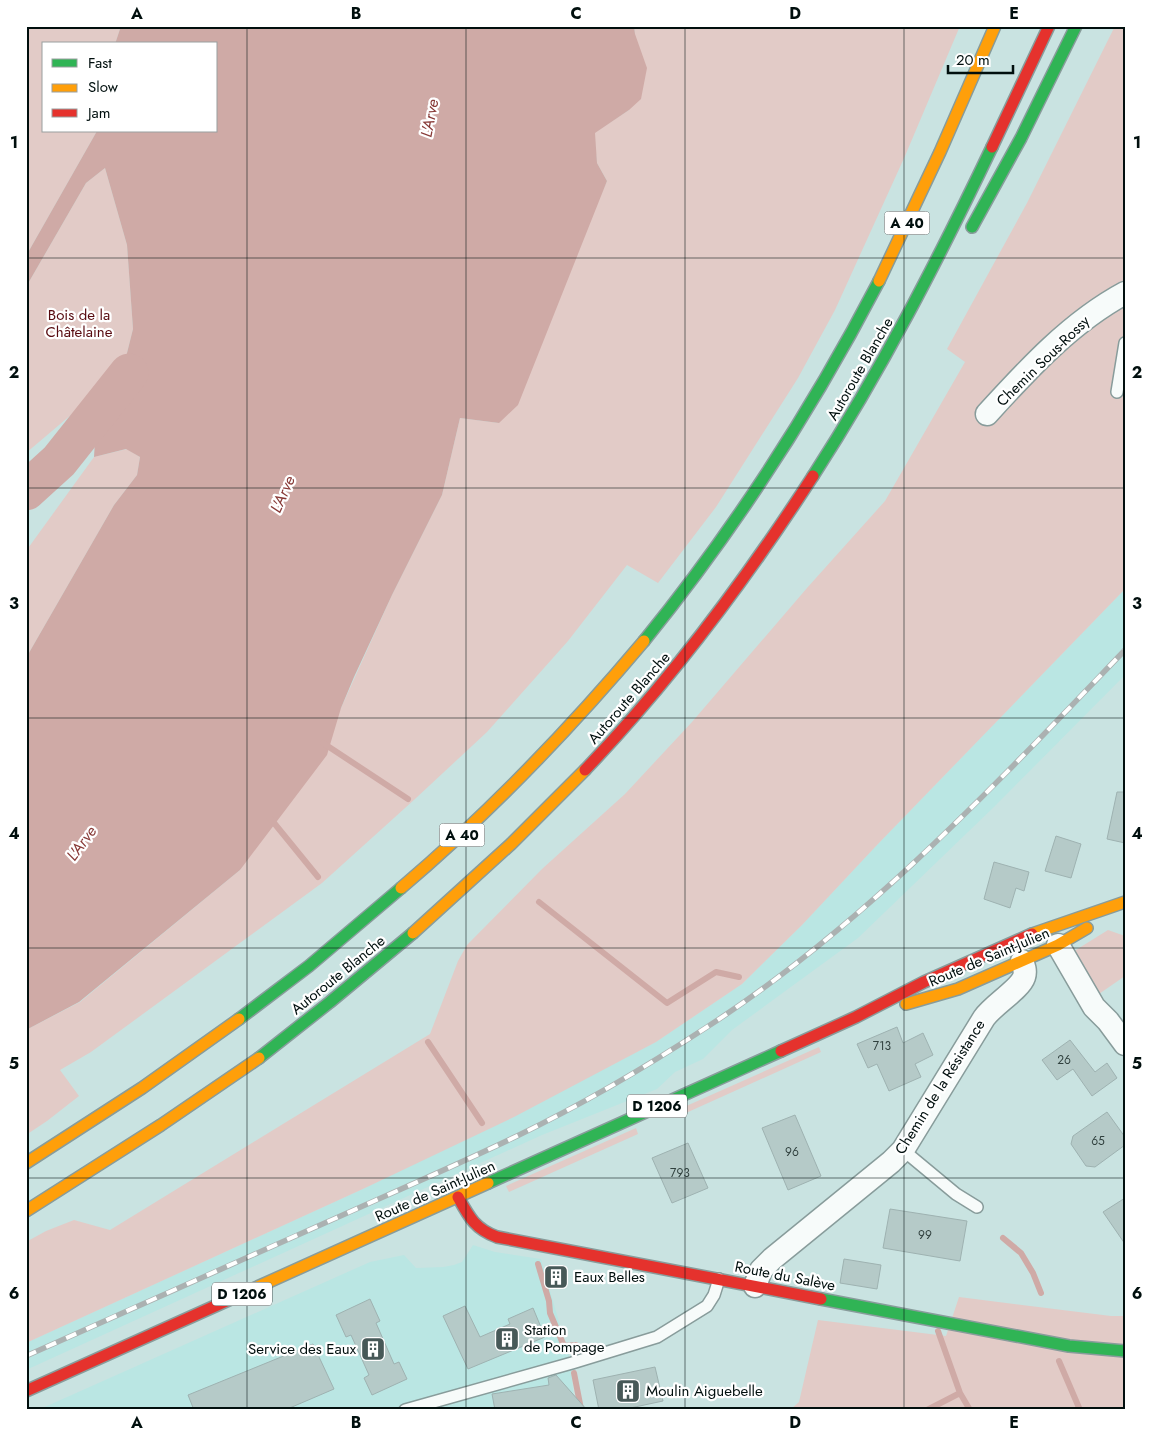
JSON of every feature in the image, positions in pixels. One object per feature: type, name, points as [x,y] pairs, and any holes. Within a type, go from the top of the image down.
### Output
[{"type":"main road","name":"Autoroute Blanche","points":[[26,1163],[218,1036],[283,987],[378,910],[466,831],[612,678],[715,549],[763,480],[839,357],[925,188],[996,26]]},
{"type":"main road","points":[[1014,101],[1045,26]]},
{"type":"main road","name":"Autoroute Blanche","points":[[26,1212],[89,1173],[243,1069],[310,1018],[403,942],[480,873],[560,797],[603,752],[663,683],[723,607],[787,516],[847,422],[909,313],[947,239],[1049,26]]},
{"type":"main road","points":[[964,240],[1021,138],[1076,26]]},
{"type":"main road","points":[[847,422],[933,290]]},
{"type":"main road","name":"Route de Saint-Julien","points":[[856,1017],[931,998],[958,989],[1022,961],[1054,936],[1125,903]]},
{"type":"main road","name":"Route de Saint-Julien","points":[[26,1391],[856,1017],[924,982],[1029,935],[1054,936],[1125,903]]},
{"type":"main road","name":"Route du Salève","points":[[458,1197],[472,1222],[490,1235],[1069,1346],[1125,1351]]},
{"type":"street","name":"Chemin Sous-Rossy","points":[[987,414],[1068,332],[1093,312],[1124,297]]},
{"type":"street","points":[[1054,936],[1094,1007],[1108,1021],[1125,1044]]},
{"type":"street","name":"Chemin de la Résistance","points":[[755,1286],[762,1270],[772,1259],[903,1150],[984,1018],[992,1008],[1021,982],[1025,971],[1022,961]]},
{"type":"lane","points":[[1118,392],[1125,343]]},
{"type":"lane","points":[[903,1150],[956,1194],[977,1207]]},
{"type":"lane","points":[[405,1410],[653,1339],[666,1333],[707,1306],[714,1295],[719,1279]]},
{"type":"shaded area","points":[[1125,589],[1125,675],[995,806],[858,938],[732,1030],[703,1059],[675,1072],[657,1089],[542,1135],[26,1370],[26,1343],[365,1188],[656,1042],[742,984],[802,925]]},
{"type":"shaded area","points":[[473,1245],[495,1252],[541,1259],[570,1360],[575,1410],[38,1410],[370,1262],[404,1255],[416,1268],[443,1267],[462,1262]]},
{"type":"green space","points":[[26,26],[121,26],[116,42],[42,42],[42,132],[96,132],[26,256]]},
{"type":"green space","points":[[634,26],[960,26],[905,156],[835,310],[798,378],[716,507],[658,583],[627,565],[568,641],[487,732],[322,883],[91,1052],[60,1070],[79,1096],[26,1135],[26,1030],[80,1002],[240,870],[341,708],[392,595],[442,495],[460,418],[499,423],[607,181],[597,163],[594,133],[629,110]]},
{"type":"green space","points":[[1115,26],[1125,26],[1125,589],[802,925],[742,984],[656,1042],[514,1117],[365,1188],[26,1343],[26,1242],[46,1231],[74,1220],[110,1230],[430,1034],[458,961],[467,945],[542,869],[625,794],[692,722],[807,588],[885,501],[965,362],[947,349],[1027,203]]},
{"type":"green space","name":"Bois de la Châtelaine","points":[[105,168],[127,245],[133,329],[124,365],[98,392],[26,453],[26,287],[86,183]]},
{"type":"green space","points":[[127,449],[140,457],[137,475],[114,505],[26,658],[26,551],[94,457]]},
{"type":"green space","points":[[1108,930],[1125,936],[1123,942],[1125,942],[1125,976],[1096,996],[1071,953]]},
{"type":"green space","points":[[819,1047],[821,1052],[677,1117],[675,1111]]},
{"type":"green space","points":[[636,1128],[638,1134],[509,1192],[506,1186]]},
{"type":"green space","points":[[959,1297],[1111,1316],[1125,1316],[1125,1410],[790,1410],[799,1402],[818,1320],[946,1336]]},
{"type":"water","points":[[121,26],[634,26],[647,68],[641,99],[629,110],[595,133],[597,163],[607,181],[518,405],[499,423],[460,418],[442,495],[354,677],[341,708],[327,755],[240,870],[79,1002],[26,1030],[26,658],[114,505],[137,475],[140,457],[126,449],[94,457],[98,392],[124,365],[133,329],[127,245],[105,168],[86,183],[26,287],[26,256],[96,132],[218,132],[218,42],[116,42]]},
{"type":"building","points":[[1117,792],[1125,792],[1125,843],[1107,839]]},
{"type":"building","points":[[1056,836],[1081,844],[1071,878],[1045,871]]},
{"type":"building","points":[[994,862],[1029,872],[1024,891],[1016,888],[1010,908],[984,899]]},
{"type":"building","points":[[897,1027],[903,1043],[923,1033],[933,1055],[915,1064],[921,1077],[889,1091],[877,1064],[868,1068],[857,1044]]},
{"type":"building","points":[[1070,1040],[1095,1072],[1107,1063],[1117,1078],[1092,1096],[1073,1069],[1057,1080],[1042,1060]]},
{"type":"building","points":[[1107,1112],[1125,1137],[1125,1145],[1095,1167],[1086,1166],[1071,1144],[1073,1136]]},
{"type":"building","points":[[795,1115],[821,1176],[788,1190],[762,1128]]},
{"type":"building","points":[[688,1143],[708,1188],[672,1203],[652,1158]]},
{"type":"building","points":[[1125,1198],[1125,1244],[1103,1212]]},
{"type":"building","points":[[890,1209],[967,1221],[960,1261],[883,1248]]},
{"type":"building","points":[[844,1259],[881,1265],[877,1289],[840,1283]]},
{"type":"building","name":"Service des Eaux","points":[[370,1299],[380,1321],[376,1323],[394,1364],[399,1362],[407,1379],[372,1395],[364,1378],[369,1375],[351,1335],[346,1337],[336,1315]]},
{"type":"building","name":"Station de Pompage","points":[[465,1306],[480,1337],[510,1324],[508,1319],[533,1308],[545,1337],[468,1369],[443,1316]]},
{"type":"building","points":[[313,1344],[334,1389],[285,1410],[194,1410],[188,1395]]},
{"type":"building","name":"Moulin Aiguebelle","points":[[655,1367],[663,1401],[621,1410],[599,1410],[593,1380]]},
{"type":"building","points":[[556,1375],[587,1410],[495,1410],[492,1394],[549,1385],[548,1378]]},
{"type":"waterway","name":"L'Arve","points":[[26,491],[59,461],[129,373]]},
{"type":"waterway","points":[[323,743],[408,799]]},
{"type":"waterway","points":[[270,818],[318,877]]},
{"type":"waterway","points":[[539,902],[667,1003],[716,972],[739,977]]},
{"type":"waterway","points":[[428,1042],[482,1123]]},
{"type":"waterway","points":[[1003,1238],[1021,1253],[1033,1273],[1041,1293]]},
{"type":"waterway","points":[[538,1264],[549,1301],[550,1313],[564,1346],[576,1345],[580,1351]]},
{"type":"waterway","points":[[927,1410],[960,1393],[938,1331]]},
{"type":"waterway","points":[[1059,1361],[1080,1410]]},
{"type":"waterway","points":[[574,1373],[581,1409]]},
{"type":"waterway","points":[[960,1393],[970,1410]]},
{"type":"railway","points":[[26,1356],[517,1136],[590,1098],[684,1042],[765,987],[821,944],[875,898],[978,801],[1125,650]]},
{"type":"traffic: fast","points":[[972,227],[1021,138],[1076,26]]},
{"type":"traffic: fast","points":[[813,476],[862,396],[908,314],[992,147]]},
{"type":"traffic: fast","points":[[644,641],[678,599],[771,467],[827,375],[879,281]]},
{"type":"traffic: fast","points":[[239,1019],[309,966],[401,888]]},
{"type":"traffic: fast","points":[[259,1058],[413,933]]},
{"type":"traffic: fast","points":[[488,1183],[781,1051]]},
{"type":"traffic: fast","points":[[821,1299],[1069,1346],[1125,1351]]},
{"type":"traffic: slow","points":[[879,281],[940,152],[995,26]]},
{"type":"traffic: slow","points":[[401,888],[466,830],[528,769],[644,641]]},
{"type":"traffic: slow","points":[[413,933],[511,844],[585,770]]},
{"type":"traffic: slow","points":[[1032,934],[1125,902]]},
{"type":"traffic: slow","points":[[906,1004],[958,989],[1058,945],[1087,928]]},
{"type":"traffic: slow","points":[[26,1163],[142,1088],[239,1019]]},
{"type":"traffic: slow","points":[[26,1211],[161,1125],[259,1058]]},
{"type":"traffic: slow","points":[[233,1298],[488,1183]]},
{"type":"traffic: jam","points":[[992,147],[1049,26]]},
{"type":"traffic: jam","points":[[585,770],[617,736],[706,629],[761,554],[813,476]]},
{"type":"traffic: jam","points":[[781,1051],[856,1017],[924,982],[1032,934]]},
{"type":"traffic: jam","points":[[458,1197],[473,1222],[489,1234],[497,1237],[821,1299]]},
{"type":"traffic: jam","points":[[26,1391],[233,1298]]},
{"type":"place","name":"Eaux Belles","points":[[556,1277]]},
{"type":"place","name":"Station de Pompage","points":[[507,1339]]},
{"type":"place","name":"Service des Eaux","points":[[373,1349]]},
{"type":"place","name":"Moulin Aiguebelle","points":[[628,1391]]}]
